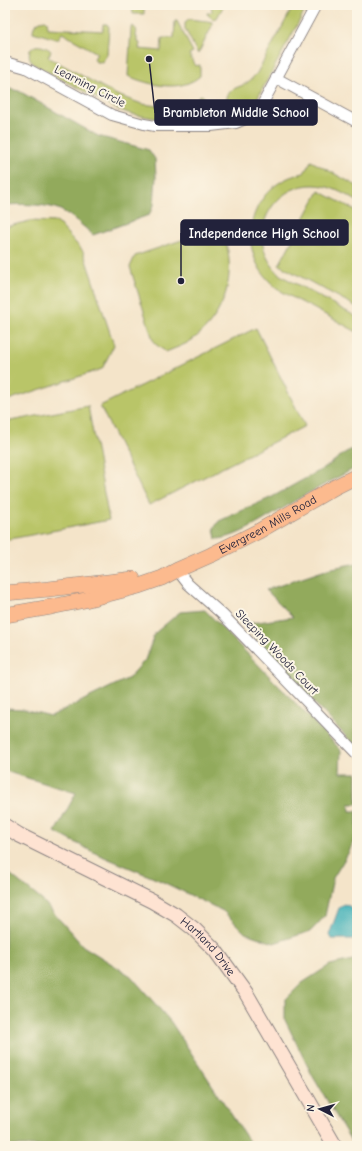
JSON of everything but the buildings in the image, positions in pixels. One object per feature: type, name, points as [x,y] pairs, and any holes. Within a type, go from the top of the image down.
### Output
[{"type":"main road","name":"Evergreen Mills Road","points":[[5,616],[51,608],[139,586],[162,578],[259,531],[357,476]]},
{"type":"main road","name":"Evergreen Mills Road","points":[[5,593],[123,581],[160,572],[177,570]]},
{"type":"main road","points":[[5,608],[40,602],[68,594],[91,584]]},
{"type":"main road","name":"Hartland Drive","points":[[5,826],[19,835],[152,901],[176,915],[194,929],[215,950],[246,993],[335,1146]]},
{"type":"street","name":"Learning Circle","points":[[5,62],[26,68],[112,114],[144,124],[155,126],[212,126],[236,123],[250,117],[263,103],[316,5]]},
{"type":"street","points":[[276,78],[357,122]]},
{"type":"street","name":"Sleeping Woods Court","points":[[177,570],[188,584],[223,615],[357,754]]},
{"type":"green space","points":[[132,5],[144,5],[144,14],[133,14]]},
{"type":"green space","points":[[211,5],[224,5],[217,18],[213,19],[207,14],[212,11]]},
{"type":"green space","points":[[294,5],[308,5],[257,99],[251,107],[244,112],[240,113],[232,110],[229,108],[227,101],[229,93],[233,89],[248,82],[257,73]]},
{"type":"green space","points":[[189,19],[212,22],[212,26],[198,54],[185,29],[185,22]]},
{"type":"green space","points":[[45,20],[47,21],[48,28],[103,31],[103,24],[107,24],[109,27],[107,55],[102,62],[96,62],[94,59],[97,53],[62,33],[58,39],[56,39],[33,32],[36,23]]},
{"type":"green space","points":[[175,21],[177,21],[193,52],[189,54],[195,66],[200,65],[200,76],[184,84],[165,86],[145,82],[128,76],[132,26],[137,33],[137,42],[140,43],[139,49],[161,51],[162,38],[174,38]]},
{"type":"green space","points":[[35,46],[48,48],[51,51],[48,57],[117,95],[142,104],[180,107],[200,103],[198,96],[202,95],[209,116],[203,120],[160,119],[131,114],[115,108],[35,65],[29,54],[30,50]]},
{"type":"green space","points":[[5,88],[19,91],[98,136],[149,150],[155,159],[156,177],[154,205],[149,215],[93,235],[72,217],[53,207],[39,205],[5,205]]},
{"type":"green space","points":[[311,161],[357,186],[357,201],[337,190],[320,185],[302,186],[291,190],[282,196],[267,214],[262,237],[265,253],[280,275],[357,317],[357,332],[281,291],[264,275],[253,254],[251,231],[253,219],[261,201],[270,190],[282,181],[289,177],[304,173]]},
{"type":"green space","points":[[319,191],[357,211],[357,307],[279,265]]},
{"type":"green space","points":[[30,221],[57,222],[83,251],[114,345],[102,369],[5,400],[5,227]]},
{"type":"green space","points":[[208,231],[224,235],[228,250],[229,264],[229,279],[226,293],[213,319],[204,330],[189,342],[166,352],[154,343],[130,267],[135,256]]},
{"type":"green space","points":[[256,328],[305,426],[149,505],[100,406]]},
{"type":"green space","points":[[88,406],[109,520],[5,540],[5,422]]},
{"type":"green space","points":[[357,447],[357,467],[303,496],[248,529],[225,538],[216,539],[214,528],[219,521],[272,497],[326,467],[346,452]]},
{"type":"green space","points":[[357,563],[357,748],[287,674],[244,624],[293,617],[266,590],[332,568]]},
{"type":"green space","points":[[205,610],[341,750],[340,773],[357,773],[357,804],[349,804],[350,811],[357,811],[357,838],[355,838],[349,852],[333,878],[325,916],[311,931],[274,943],[245,933],[223,911],[161,881],[97,854],[55,832],[76,793],[8,772],[5,768],[5,708],[23,709],[51,716],[129,678],[145,660],[155,633],[180,612]]},
{"type":"green space","points":[[5,870],[44,902],[83,946],[131,976],[171,1022],[252,1146],[5,1146]]},
{"type":"green space","points":[[357,959],[357,1146],[354,1146],[312,1075],[285,1020],[285,1000],[302,983],[330,965]]},
{"type":"water","points":[[344,904],[353,909],[356,913],[357,939],[331,939],[329,935],[339,908]]},
{"type":"place","name":"Brambleton Middle School","points":[[149,59]]},
{"type":"place","name":"Independence High School","points":[[181,281]]}]
